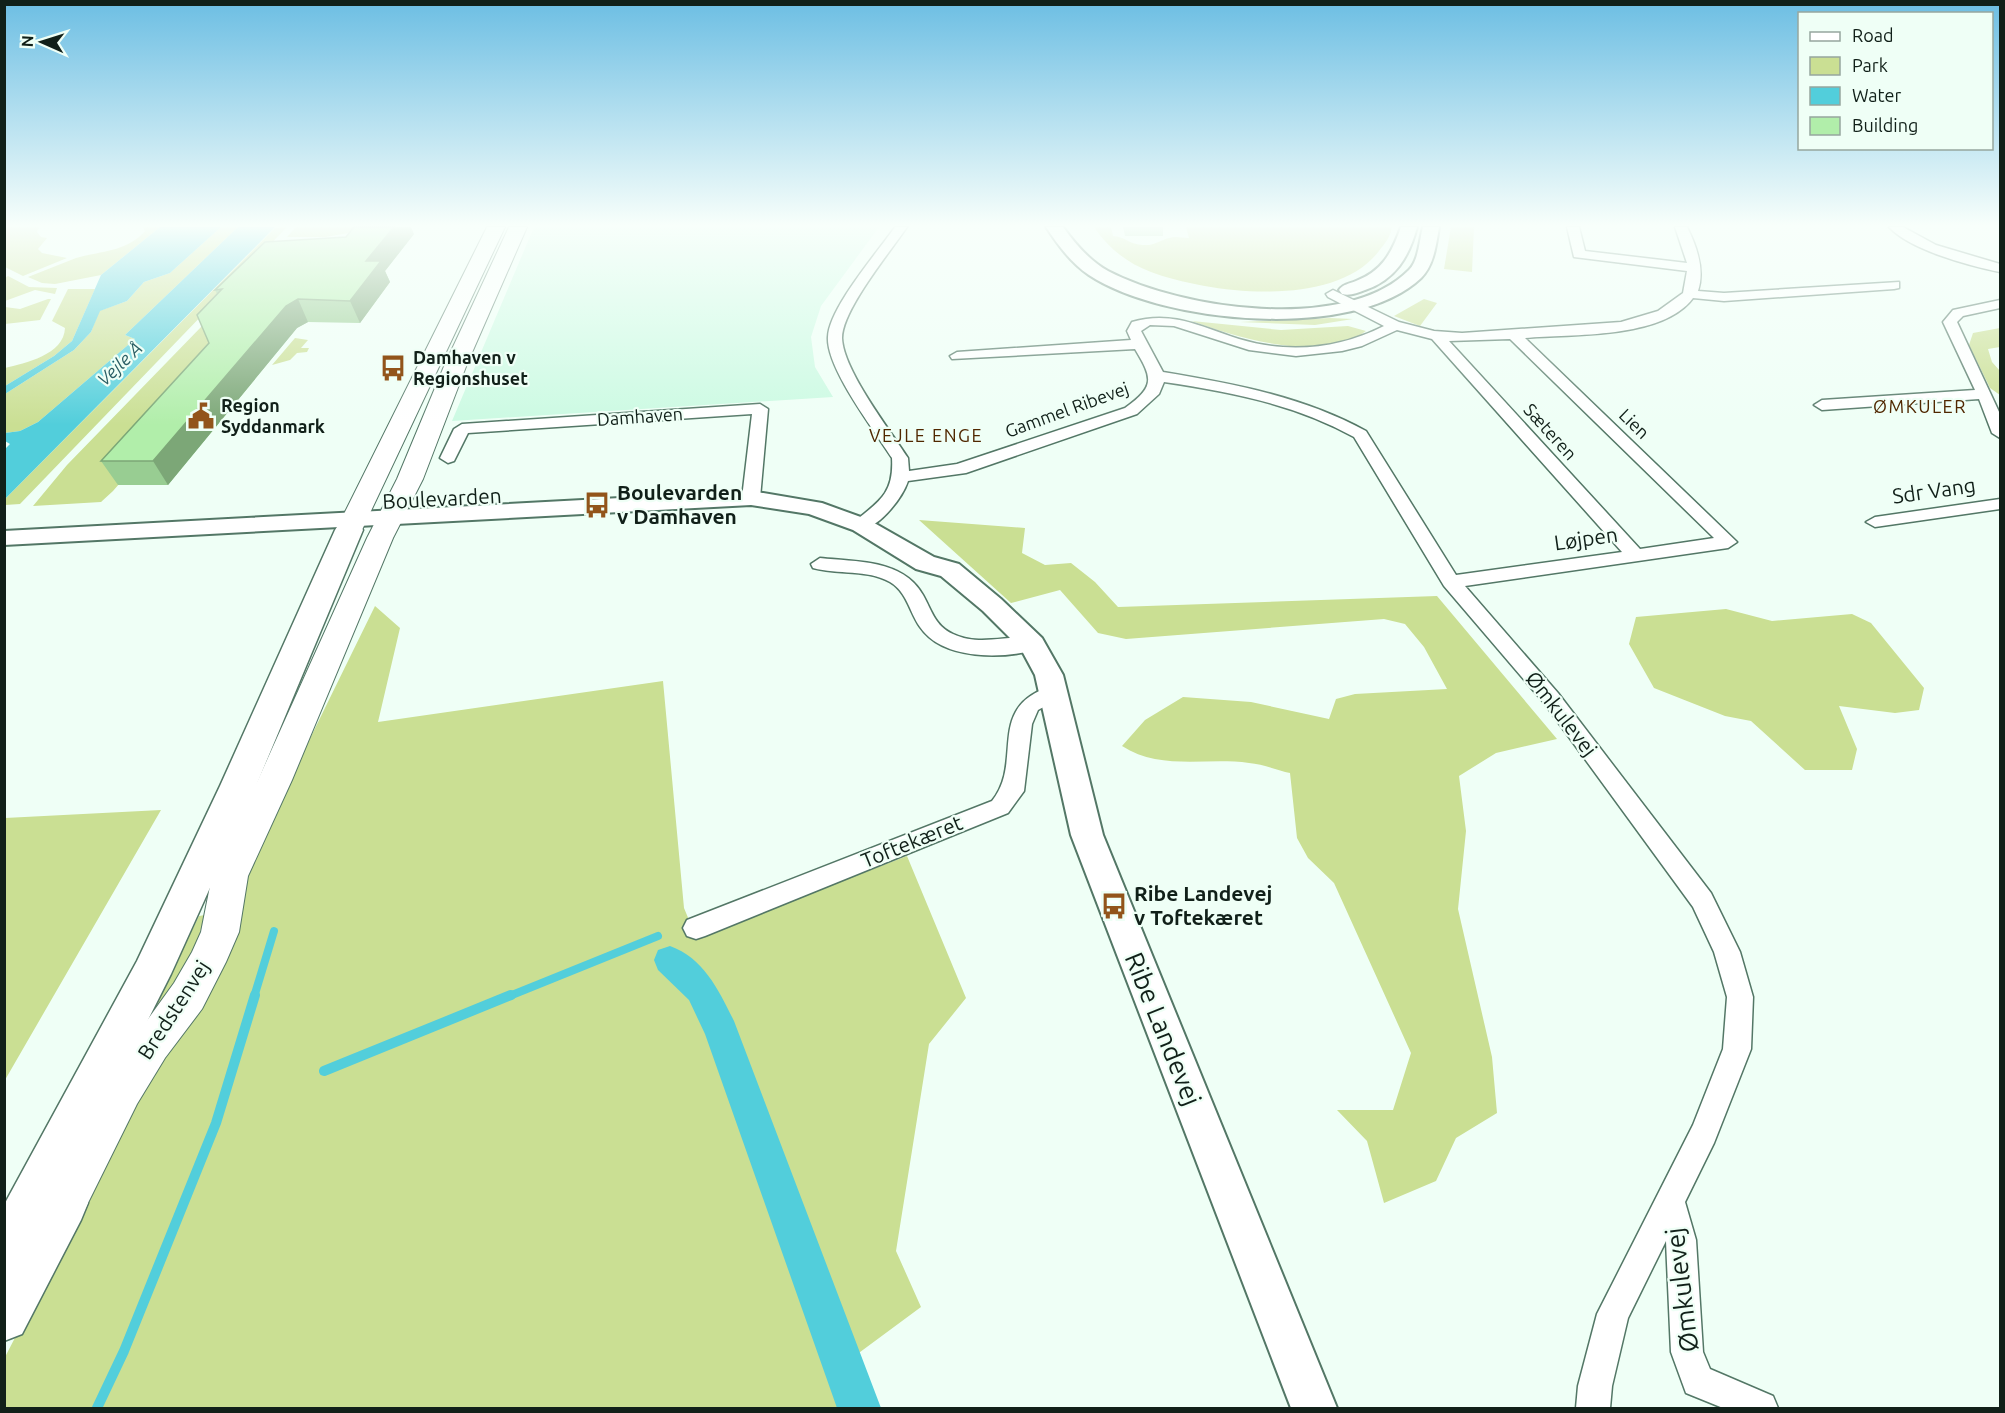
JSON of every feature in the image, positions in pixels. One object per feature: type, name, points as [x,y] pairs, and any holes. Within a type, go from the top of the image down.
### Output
[{"type":"highway","name":"Bredstenvej","points":[[4,1255],[152,974],[238,786],[373,516]]},
{"type":"highway","name":"Bredstenvej","points":[[4,1316],[64,1203]]},
{"type":"main road","points":[[373,516],[468,293]]},
{"type":"main road","points":[[373,516],[410,479],[456,364],[488,293]]},
{"type":"main road","points":[[1147,293],[1162,299],[1234,310],[1282,313],[1322,312],[1352,307],[1390,293]]},
{"type":"main road","points":[[1191,293],[1269,301],[1337,293]]},
{"type":"main road","name":"Boulevarden","points":[[4,538],[697,499],[752,493],[869,519]]},
{"type":"main road","name":"Boulevarden","points":[[4,521],[181,510],[373,516]]},
{"type":"main road","name":"Bredstenvej","points":[[64,1203],[122,1090],[151,1045],[188,996],[207,962],[220,932],[230,876],[275,780],[373,516]]},
{"type":"main road","name":"Ribe Landevej","points":[[869,519],[925,562],[950,570],[992,605],[1032,644],[1049,675],[1055,692],[1087,835],[1314,1408]]},
{"type":"street","points":[[856,293],[840,317],[835,337],[838,357],[900,458],[903,477],[897,491],[869,519]]},
{"type":"street","points":[[1334,294],[1352,307],[1394,326],[1437,336],[1513,334],[1609,327],[1644,321],[1674,309],[1690,294],[1724,297],[1782,293]]},
{"type":"street","points":[[2001,304],[1958,313],[1950,322],[1991,399],[2001,433]]},
{"type":"street","points":[[957,356],[1139,344],[1134,331],[1137,325],[1153,320],[1178,322],[1236,343],[1282,351],[1326,350],[1355,345],[1394,326]]},
{"type":"street","name":"Lien","points":[[1513,334],[1728,542]]},
{"type":"street","name":"Sæteren","points":[[1437,336],[1635,555]]},
{"type":"street","name":"Gammel Ribevej","points":[[903,477],[960,469],[1131,411],[1149,399],[1157,387],[1158,376],[1139,344]]},
{"type":"street","name":"Ømkulevej","points":[[1158,376],[1241,389],[1275,398],[1342,423],[1360,434],[1451,582],[1551,698],[1702,900],[1727,952],[1740,997],[1737,1049],[1704,1133],[1613,1314],[1593,1408]]},
{"type":"street","points":[[1822,405],[1991,399]]},
{"type":"street","name":"Damhaven","points":[[448,458],[462,429],[760,409],[752,493]]},
{"type":"street","name":"Sdr Vang","points":[[1875,522],[2001,504]]},
{"type":"street","name":"Løjpen","points":[[1451,582],[1728,542]]},
{"type":"street","points":[[820,564],[877,571],[896,577],[912,589],[928,625],[943,637],[968,646],[984,648],[1032,644]]},
{"type":"street","name":"Toftekæret","points":[[696,928],[1000,807],[1013,791],[1021,724],[1030,705],[1055,692]]},
{"type":"street","name":"Ømkulevej","points":[[1670,1201],[1681,1240],[1687,1352],[1698,1381],[1761,1408]]},
{"type":"shaded area","points":[[506,293],[831,293],[821,306],[811,337],[815,367],[833,397],[452,421]]},
{"type":"green space","points":[[5,293],[27,293],[5,301]]},
{"type":"green space","points":[[66,293],[93,293],[72,341],[54,356],[5,386],[5,368],[42,356],[58,345],[65,328],[52,321]]},
{"type":"green space","points":[[134,293],[169,293],[125,335],[135,339],[38,422],[20,431],[5,433],[5,394],[74,350],[91,332],[99,311],[127,301]]},
{"type":"green space","points":[[210,293],[223,293],[20,504],[5,505],[5,499]]},
{"type":"green space","points":[[235,293],[238,347],[113,491],[101,502],[33,506],[67,465]]},
{"type":"green space","points":[[51,299],[40,320],[5,324],[5,307],[20,309]]},
{"type":"green space","points":[[1424,299],[1437,303],[1420,326],[1394,316]]},
{"type":"green space","points":[[1353,319],[1315,325],[1240,322]]},
{"type":"green space","points":[[1192,321],[1281,330],[1348,326],[1366,331],[1348,341],[1327,346],[1304,347],[1255,340]]},
{"type":"green space","points":[[2000,328],[2000,347],[1988,349],[1992,362],[2000,371],[2000,395],[1990,388],[1969,345],[1973,333]]},
{"type":"green space","points":[[295,338],[308,340],[301,348],[309,348],[307,352],[297,353],[290,360],[272,365]]},
{"type":"green space","points":[[919,520],[1025,528],[1022,553],[1045,565],[1071,563],[1095,582],[1118,607],[1437,596],[1557,739],[1496,753],[1459,776],[1466,831],[1458,909],[1492,1057],[1497,1113],[1456,1138],[1436,1181],[1384,1203],[1367,1141],[1337,1110],[1393,1110],[1411,1053],[1334,883],[1308,858],[1297,838],[1290,773],[1249,763],[1168,761],[1137,754],[1122,746],[1145,720],[1183,697],[1251,702],[1329,719],[1336,699],[1355,694],[1447,689],[1424,647],[1405,624],[1384,619],[1126,639],[1098,633],[1060,590],[1011,603]]},
{"type":"green space","points":[[375,606],[400,628],[378,722],[663,681],[684,908],[696,937],[907,856],[966,998],[929,1044],[896,1251],[921,1307],[852,1358],[864,1408],[5,1408],[4,1359],[155,1067],[236,921],[250,870],[272,816]]},
{"type":"green space","points":[[1726,609],[1772,621],[1852,614],[1871,623],[1924,688],[1919,710],[1895,713],[1839,706],[1857,749],[1852,770],[1805,770],[1751,721],[1725,716],[1654,688],[1629,644],[1636,617]]},
{"type":"green space","points":[[161,810],[5,1080],[5,818]]},
{"type":"green space","points":[[205,915],[194,953],[143,1030],[199,916]]},
{"type":"water","points":[[93,293],[134,293],[127,301],[100,311],[91,332],[74,350],[5,394],[5,386],[54,356],[72,341]]},
{"type":"water","name":"Vejle Å","points":[[169,293],[210,293],[5,499],[5,449],[10,444],[5,441],[5,433],[20,431],[38,422],[135,339],[125,335]]},
{"type":"building","points":[[218,293],[356,293],[350,301],[298,299],[286,306],[153,461],[101,461],[209,343],[197,315]]},
{"type":"waterway","points":[[254,997],[274,931]]},
{"type":"waterway","points":[[507,997],[658,936]]},
{"type":"waterway","points":[[670,960],[701,989],[722,1032],[859,1408]]},
{"type":"waterway","points":[[97,1408],[124,1351],[216,1123],[255,995]]},
{"type":"waterway","points":[[324,1071],[511,995]]},
{"type":"place","name":"Damhaven v Regionshuset","points":[[393,368]]},
{"type":"place","name":"Region Syddanmark","points":[[201,416]]},
{"type":"place","name":"Boulevarden v Damhaven","points":[[597,505]]},
{"type":"place","name":"Ribe Landevej v Toftekæret","points":[[1114,906]]},
{"type":"district","name":"ØMKULER","points":[[1920,407]]},
{"type":"district","name":"VEJLE ENGE","points":[[926,436]]}]
